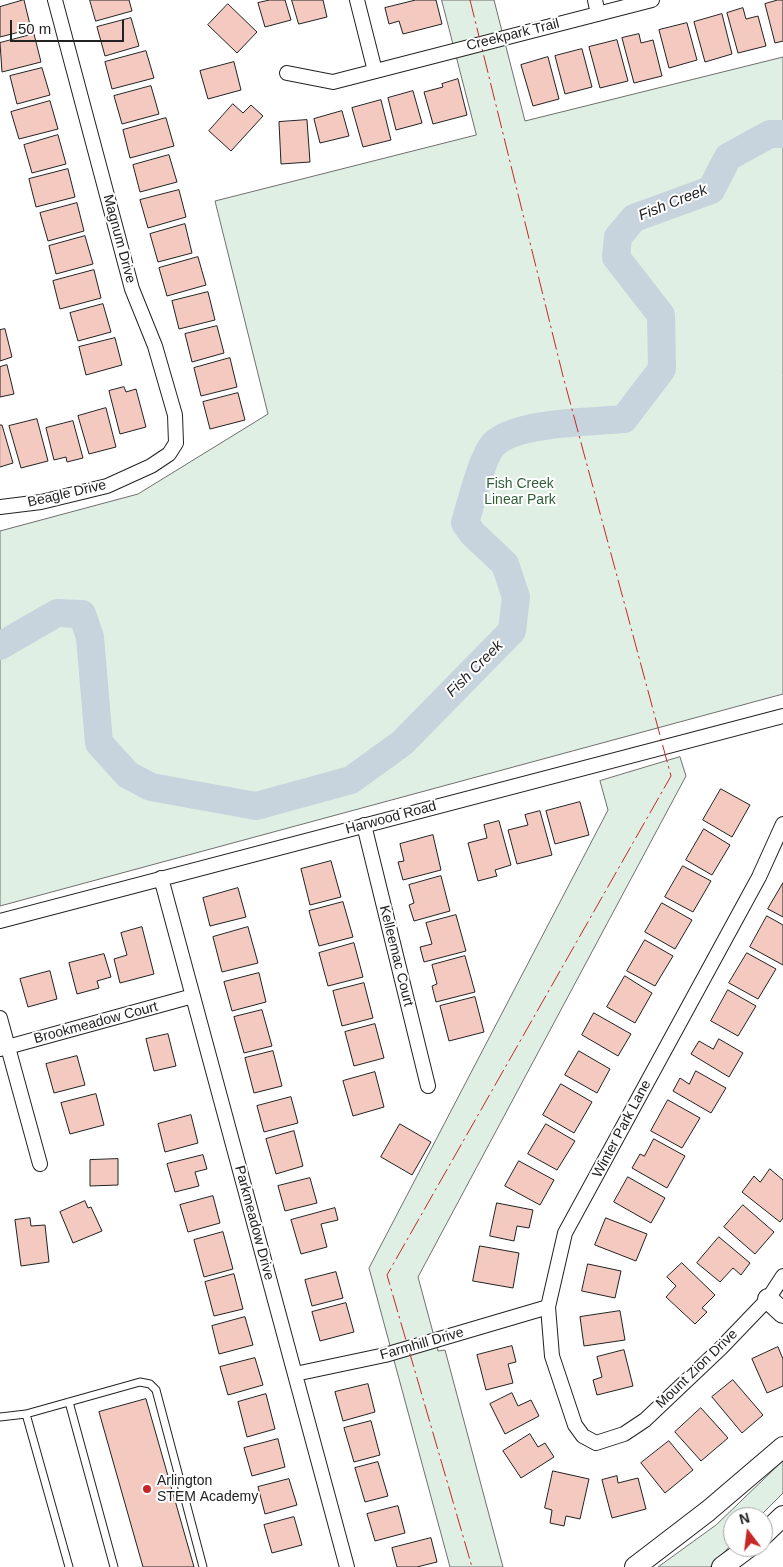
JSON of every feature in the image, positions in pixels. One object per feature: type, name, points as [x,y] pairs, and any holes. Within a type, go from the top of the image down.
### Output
[{"type":"main road","points":[[768,1299],[783,1312]]},
{"type":"main road","points":[[634,1567],[708,1511],[783,1447]]},
{"type":"main road","points":[[773,1525],[783,1516]]},
{"type":"main road","points":[[722,1567],[736,1557]]},
{"type":"street","name":"Magnum Drive","points":[[56,0],[132,289],[156,346],[175,416],[176,443],[169,454],[152,466]]},
{"type":"street","points":[[357,0],[375,71]]},
{"type":"street","name":"Creekpark Trail","points":[[287,73],[333,82],[596,7],[652,0]]},
{"type":"street","name":"Beagle Drive","points":[[4,507],[107,486],[152,466]]},
{"type":"street","name":"Harwood Road","points":[[0,920],[783,716]]},
{"type":"street","name":"Winter Park Lane","points":[[596,1443],[583,1436],[575,1425],[552,1356],[548,1307],[565,1233],[759,877],[783,824]]},
{"type":"street","name":"Kelleemac Court","points":[[364,825],[428,1086]]},
{"type":"street","name":"Parkmeadow Drive","points":[[161,878],[348,1567]]},
{"type":"street","name":"Brookmeadow Court","points":[[4,1048],[193,996]]},
{"type":"street","points":[[0,1018],[4,1048],[40,1164]]},
{"type":"street","name":"Mount Zion Drive","points":[[596,1443],[624,1434],[645,1420],[721,1348],[768,1299],[783,1276]]},
{"type":"street","name":"Farmhill Drive","points":[[295,1374],[385,1355],[548,1307]]},
{"type":"lane","points":[[0,1417],[26,1414],[140,1382],[150,1384],[156,1390],[203,1567]]},
{"type":"lane","points":[[69,1402],[114,1567]]},
{"type":"lane","points":[[26,1414],[68,1567]]},
{"type":"green space","name":"Fish Creek Linear Park","points":[[442,0],[494,0],[525,121],[783,57],[783,694],[0,906],[0,531],[138,494],[268,414],[215,201],[476,135]]},
{"type":"green space","points":[[680,757],[686,776],[418,1277],[438,1351],[445,1350],[503,1567],[450,1567],[369,1268],[608,810],[600,781]]},
{"type":"green space","points":[[783,1461],[783,1493],[769,1507],[735,1507]]},
{"type":"green space","points":[[723,1518],[723,1553],[710,1567],[658,1567]]},
{"type":"building","points":[[24,0],[31,29],[0,37],[0,7]]},
{"type":"building","points":[[90,0],[129,0],[132,11],[96,21]]},
{"type":"building","points":[[270,0],[285,0],[291,20],[265,27],[258,3]]},
{"type":"building","points":[[292,0],[323,0],[327,17],[299,24]]},
{"type":"building","points":[[416,0],[436,0],[442,24],[403,34],[399,21],[389,24],[385,8]]},
{"type":"building","points":[[783,0],[783,41],[775,43],[765,4]]},
{"type":"building","points":[[228,4],[257,32],[237,53],[208,25]]},
{"type":"building","points":[[743,8],[746,19],[758,16],[766,46],[738,53],[727,13]]},
{"type":"building","points":[[722,14],[732,54],[705,62],[694,22]]},
{"type":"building","points":[[131,18],[139,46],[105,56],[97,27]]},
{"type":"building","points":[[687,23],[697,60],[669,68],[659,30]]},
{"type":"building","points":[[34,34],[41,62],[2,72],[0,43]]},
{"type":"building","points":[[639,34],[641,43],[653,40],[662,76],[634,83],[622,38]]},
{"type":"building","points":[[617,40],[628,81],[600,88],[589,47]]},
{"type":"building","points":[[582,49],[592,87],[565,94],[555,56]]},
{"type":"building","points":[[146,51],[154,78],[112,89],[105,62]]},
{"type":"building","points":[[548,57],[559,99],[533,106],[521,65]]},
{"type":"building","points":[[234,62],[241,90],[208,99],[200,71]]},
{"type":"building","points":[[42,68],[50,95],[17,104],[10,76]]},
{"type":"building","points":[[458,79],[467,115],[433,124],[424,92],[443,87],[442,84]]},
{"type":"building","points":[[151,86],[159,114],[122,124],[114,96]]},
{"type":"building","points":[[413,91],[422,123],[396,130],[388,98]]},
{"type":"building","points":[[381,100],[391,140],[363,147],[352,108]]},
{"type":"building","points":[[50,101],[58,129],[19,139],[11,112]]},
{"type":"building","points":[[233,104],[243,113],[251,105],[263,116],[231,151],[209,131]]},
{"type":"building","points":[[342,111],[349,136],[320,143],[314,119]]},
{"type":"building","points":[[166,118],[174,146],[130,158],[123,130]]},
{"type":"building","points":[[307,120],[310,162],[281,164],[279,122]]},
{"type":"building","points":[[58,135],[66,164],[32,173],[24,145]]},
{"type":"building","points":[[169,155],[177,182],[140,192],[133,165]]},
{"type":"building","points":[[68,169],[75,197],[36,207],[29,179]]},
{"type":"building","points":[[179,190],[186,217],[148,228],[140,200]]},
{"type":"building","points":[[77,203],[84,231],[48,241],[40,213]]},
{"type":"building","points":[[185,224],[192,253],[158,262],[150,234]]},
{"type":"building","points":[[85,236],[93,264],[56,274],[49,246]]},
{"type":"building","points":[[198,257],[206,285],[167,296],[159,268]]},
{"type":"building","points":[[94,270],[101,298],[60,309],[53,281]]},
{"type":"building","points":[[208,292],[215,320],[179,329],[172,301]]},
{"type":"building","points":[[103,304],[111,332],[78,341],[70,313]]},
{"type":"building","points":[[217,326],[224,353],[192,362],[185,334]]},
{"type":"building","points":[[5,329],[12,357],[0,361],[0,330]]},
{"type":"building","points":[[115,338],[122,365],[86,375],[79,347]]},
{"type":"building","points":[[230,358],[237,387],[201,396],[194,368]]},
{"type":"building","points":[[7,365],[14,394],[0,397],[0,367]]},
{"type":"building","points":[[124,387],[126,392],[136,389],[146,427],[120,434],[109,391]]},
{"type":"building","points":[[238,393],[245,420],[210,429],[203,402]]},
{"type":"building","points":[[106,408],[116,447],[89,454],[78,416]]},
{"type":"building","points":[[37,419],[48,461],[21,468],[9,426]]},
{"type":"building","points":[[73,421],[83,458],[67,462],[66,457],[54,460],[46,428]]},
{"type":"building","points":[[0,425],[2,425],[13,463],[0,467]]},
{"type":"building","points":[[721,789],[750,805],[732,837],[703,820]]},
{"type":"building","points":[[580,802],[589,835],[555,844],[546,811]]},
{"type":"building","points":[[540,811],[552,855],[517,864],[508,830],[528,825],[525,815]]},
{"type":"building","points":[[499,821],[511,865],[495,870],[497,876],[478,881],[468,843],[487,838],[484,825]]},
{"type":"building","points":[[704,829],[730,845],[712,875],[686,860]]},
{"type":"building","points":[[433,835],[441,870],[403,880],[398,862],[404,861],[400,844]]},
{"type":"building","points":[[331,861],[341,897],[310,905],[301,869]]},
{"type":"building","points":[[683,866],[711,881],[693,912],[665,897]]},
{"type":"building","points":[[441,876],[450,911],[414,921],[409,905],[414,903],[409,885]]},
{"type":"building","points":[[783,883],[783,917],[768,909]]},
{"type":"building","points":[[238,888],[246,917],[210,926],[203,898]]},
{"type":"building","points":[[343,902],[353,937],[319,946],[309,911]]},
{"type":"building","points":[[662,903],[692,920],[675,949],[645,932]]},
{"type":"building","points":[[456,915],[466,951],[424,962],[420,947],[432,944],[426,923]]},
{"type":"building","points":[[767,916],[783,925],[783,965],[750,947]]},
{"type":"building","points":[[142,927],[154,974],[120,983],[114,959],[127,955],[121,933]]},
{"type":"building","points":[[248,927],[258,963],[222,972],[213,937]]},
{"type":"building","points":[[645,940],[673,956],[655,986],[627,971]]},
{"type":"building","points":[[354,943],[363,977],[328,986],[319,953]]},
{"type":"building","points":[[747,953],[776,969],[758,999],[729,983]]},
{"type":"building","points":[[104,954],[111,977],[97,981],[99,988],[77,994],[69,963]]},
{"type":"building","points":[[465,956],[475,992],[436,1002],[432,986],[437,984],[432,965]]},
{"type":"building","points":[[50,971],[57,999],[28,1007],[20,979]]},
{"type":"building","points":[[259,973],[266,1002],[232,1011],[224,982]]},
{"type":"building","points":[[625,976],[652,993],[635,1023],[607,1007]]},
{"type":"building","points":[[364,983],[373,1018],[342,1026],[333,991]]},
{"type":"building","points":[[728,990],[756,1006],[738,1036],[711,1021]]},
{"type":"building","points":[[475,997],[484,1032],[449,1041],[440,1006]]},
{"type":"building","points":[[262,1010],[272,1046],[244,1053],[234,1017]]},
{"type":"building","points":[[594,1013],[631,1034],[618,1056],[582,1035]]},
{"type":"building","points":[[375,1024],[384,1058],[354,1066],[345,1032]]},
{"type":"building","points":[[168,1034],[176,1066],[154,1071],[146,1039]]},
{"type":"building","points":[[719,1039],[743,1053],[729,1077],[691,1054],[699,1041],[713,1049]]},
{"type":"building","points":[[273,1051],[282,1086],[254,1093],[245,1058]]},
{"type":"building","points":[[579,1051],[610,1069],[597,1093],[565,1075]]},
{"type":"building","points":[[77,1056],[85,1085],[54,1093],[46,1064]]},
{"type":"building","points":[[696,1071],[726,1088],[711,1113],[673,1091],[680,1078],[689,1084]]},
{"type":"building","points":[[375,1072],[384,1107],[353,1116],[343,1081]]},
{"type":"building","points":[[561,1084],[592,1102],[574,1133],[543,1115]]},
{"type":"building","points":[[96,1094],[104,1125],[70,1134],[61,1103]]},
{"type":"building","points":[[291,1097],[298,1123],[264,1132],[257,1106]]},
{"type":"building","points":[[668,1100],[700,1118],[682,1148],[651,1131]]},
{"type":"building","points":[[191,1115],[198,1143],[165,1152],[158,1124]]},
{"type":"building","points":[[400,1124],[431,1142],[412,1175],[381,1157]]},
{"type":"building","points":[[546,1124],[575,1141],[557,1170],[528,1154]]},
{"type":"building","points":[[294,1131],[303,1166],[276,1174],[266,1139]]},
{"type":"building","points":[[654,1139],[685,1156],[667,1188],[632,1168],[640,1154],[644,1156]]},
{"type":"building","points":[[203,1155],[207,1169],[195,1172],[199,1186],[175,1192],[167,1164]]},
{"type":"building","points":[[118,1159],[118,1185],[90,1186],[90,1160]]},
{"type":"building","points":[[519,1161],[554,1180],[540,1205],[505,1186]]},
{"type":"building","points":[[770,1169],[783,1180],[783,1218],[780,1222],[742,1192],[754,1176],[760,1182]]},
{"type":"building","points":[[628,1177],[665,1198],[651,1223],[614,1202]]},
{"type":"building","points":[[310,1178],[317,1203],[285,1211],[278,1186]]},
{"type":"building","points":[[213,1196],[220,1223],[188,1232],[180,1205]]},
{"type":"building","points":[[85,1201],[88,1208],[91,1207],[102,1231],[73,1243],[60,1212]]},
{"type":"building","points":[[497,1203],[533,1210],[529,1228],[517,1226],[514,1241],[490,1236]]},
{"type":"building","points":[[743,1205],[774,1232],[755,1254],[724,1227]]},
{"type":"building","points":[[335,1208],[338,1220],[321,1224],[327,1247],[301,1254],[291,1220]]},
{"type":"building","points":[[30,1218],[31,1226],[45,1225],[49,1262],[21,1266],[15,1220]]},
{"type":"building","points":[[606,1218],[647,1234],[636,1261],[595,1245]]},
{"type":"building","points":[[223,1232],[233,1269],[204,1277],[194,1240]]},
{"type":"building","points":[[719,1237],[750,1263],[741,1275],[733,1268],[720,1282],[697,1263]]},
{"type":"building","points":[[480,1246],[519,1253],[513,1288],[473,1281]]},
{"type":"building","points":[[682,1263],[715,1295],[702,1308],[707,1312],[695,1324],[666,1297],[676,1286],[667,1277]]},
{"type":"building","points":[[588,1264],[621,1271],[615,1298],[582,1291]]},
{"type":"building","points":[[336,1272],[343,1298],[312,1306],[305,1280]]},
{"type":"building","points":[[234,1274],[243,1309],[214,1316],[205,1282]]},
{"type":"building","points":[[346,1303],[354,1332],[320,1341],[312,1312]]},
{"type":"building","points":[[620,1311],[625,1340],[584,1346],[580,1317]]},
{"type":"building","points":[[245,1317],[253,1345],[219,1354],[212,1326]]},
{"type":"building","points":[[512,1346],[516,1362],[508,1364],[513,1383],[486,1390],[477,1355]]},
{"type":"building","points":[[778,1347],[783,1359],[783,1386],[767,1393],[752,1359]]},
{"type":"building","points":[[624,1350],[633,1386],[597,1395],[593,1380],[602,1377],[597,1357]]},
{"type":"building","points":[[255,1358],[263,1385],[228,1395],[220,1367]]},
{"type":"building","points":[[733,1380],[763,1415],[742,1433],[712,1397]]},
{"type":"building","points":[[368,1384],[375,1412],[343,1421],[335,1392]]},
{"type":"building","points":[[512,1393],[518,1406],[531,1400],[539,1416],[505,1434],[490,1404]]},
{"type":"building","points":[[266,1394],[275,1429],[247,1437],[238,1402]]},
{"type":"building","name":"Arlington STEM Academy","points":[[146,1399],[194,1567],[143,1567],[99,1412]]},
{"type":"building","points":[[701,1408],[728,1438],[701,1461],[675,1432]]},
{"type":"building","points":[[371,1421],[380,1455],[354,1462],[344,1428]]},
{"type":"building","points":[[530,1434],[538,1447],[545,1443],[554,1457],[521,1478],[503,1451]]},
{"type":"building","points":[[278,1439],[285,1467],[252,1476],[244,1448]]},
{"type":"building","points":[[669,1441],[693,1470],[665,1493],[641,1463]]},
{"type":"building","points":[[378,1462],[388,1496],[365,1502],[355,1468]]},
{"type":"building","points":[[553,1471],[589,1479],[580,1519],[566,1516],[564,1526],[550,1523],[552,1510],[545,1508]]},
{"type":"building","points":[[617,1476],[618,1483],[638,1478],[646,1509],[612,1518],[602,1480]]},
{"type":"building","points":[[289,1479],[297,1505],[265,1514],[258,1487]]},
{"type":"building","points":[[398,1506],[405,1533],[375,1541],[367,1514]]},
{"type":"building","points":[[294,1517],[302,1545],[272,1553],[264,1525]]},
{"type":"building","points":[[431,1538],[437,1562],[417,1567],[397,1567],[392,1548]]},
{"type":"waterway","name":"Fish Creek","points":[[0,646],[57,613],[82,614],[90,637],[99,743],[128,775],[151,787],[256,806],[351,780],[402,743],[512,631],[516,597],[505,564],[473,534],[465,523],[481,469],[494,444],[519,431],[536,427],[624,419],[662,369],[661,315],[616,257],[618,237],[634,218],[711,190],[728,157],[770,134],[783,134]]},
{"type":"power","points":[[470,0],[563,376],[671,776],[387,1275],[472,1567]]},
{"type":"place","name":"Arlington STEM Academy","points":[[147,1489]]}]
